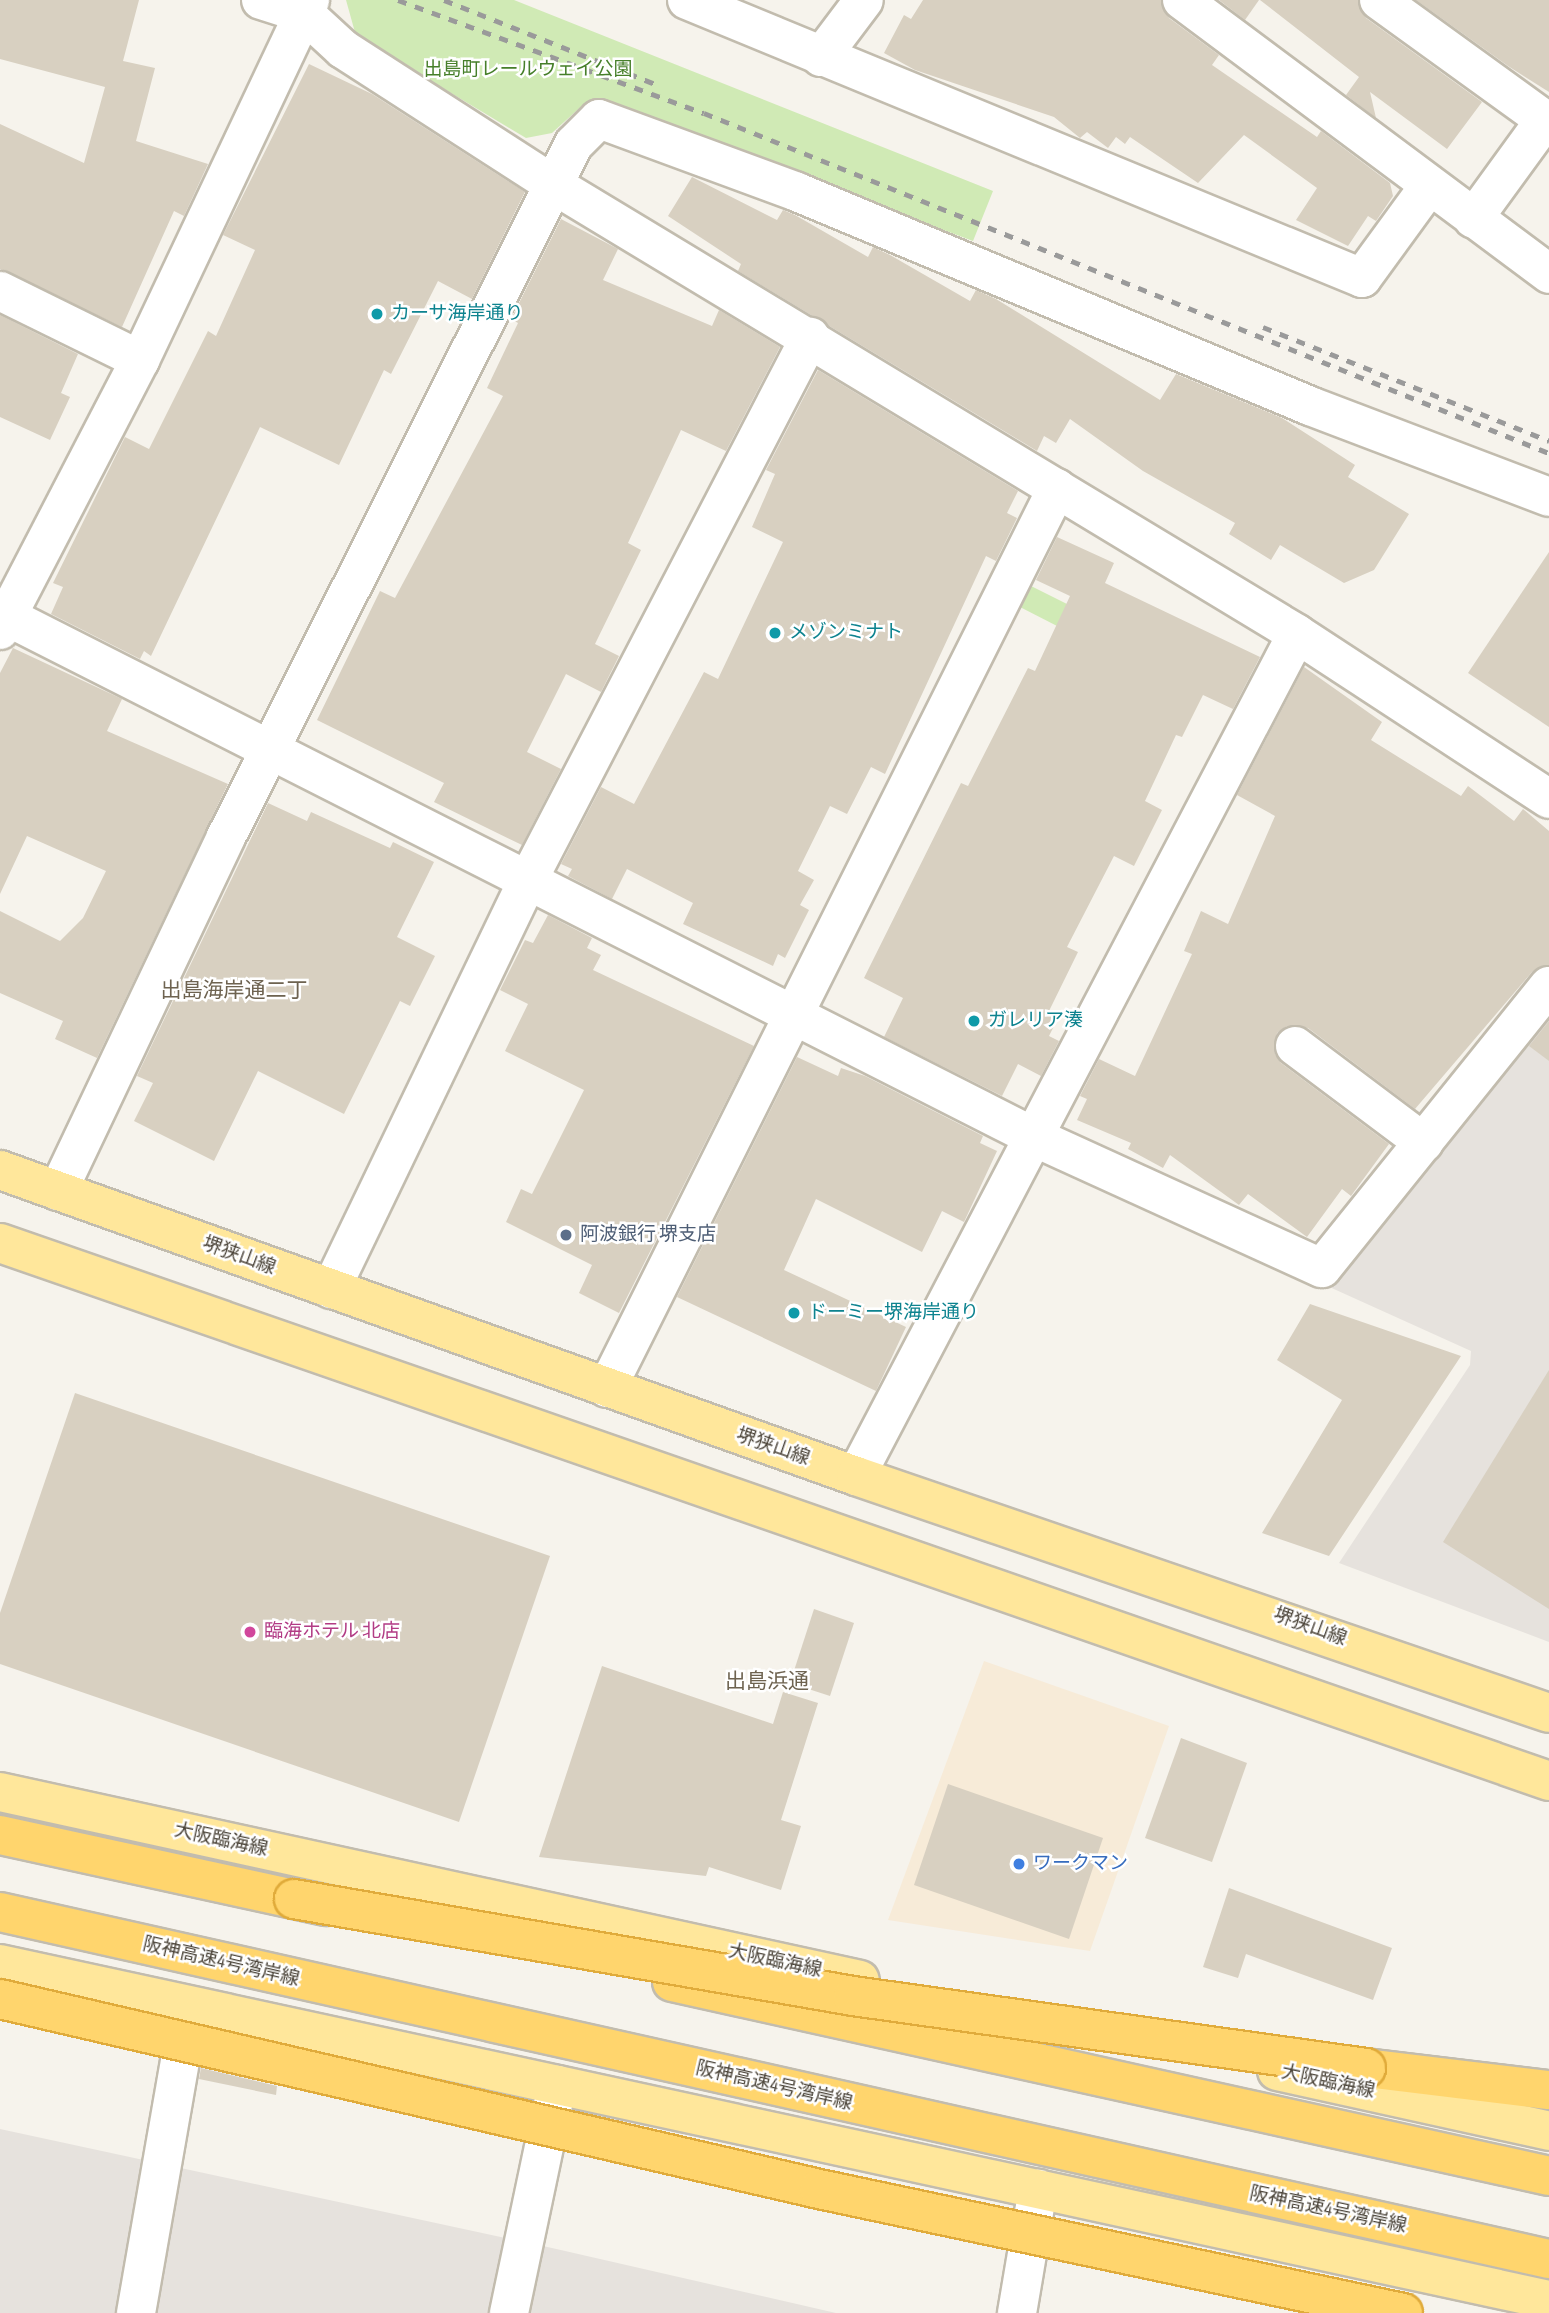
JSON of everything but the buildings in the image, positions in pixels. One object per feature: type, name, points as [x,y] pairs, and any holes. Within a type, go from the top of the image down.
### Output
[{"type":"highway","points":[[0,1835],[1549,2176]]},
{"type":"highway","points":[[294,1899],[853,1996],[1549,2090]]},
{"type":"highway","name":"阪神高速4号湾岸線","points":[[0,1912],[1549,2259]]},
{"type":"highway","points":[[0,1999],[819,2189],[1403,2313]]},
{"type":"main road","name":"堺狭山線","points":[[0,1170],[856,1476],[1549,1713]]},
{"type":"main road","points":[[0,1244],[1549,1780]]},
{"type":"main road","name":"大阪臨海線","points":[[0,1792],[1549,2131]]},
{"type":"main road","points":[[0,1964],[1038,2189],[1535,2303]]},
{"type":"street","points":[[261,0],[308,7],[343,49],[555,185],[1297,634],[1549,799]]},
{"type":"street","points":[[687,0],[1362,278],[1429,186]]},
{"type":"street","points":[[821,57],[864,0]]},
{"type":"street","points":[[1182,0],[1549,274]]},
{"type":"street","points":[[1379,0],[1545,120],[1473,219]]},
{"type":"street","points":[[308,7],[140,360],[2,620],[529,878],[1034,1137],[1322,1268],[1549,986]]},
{"type":"street","points":[[58,1191],[269,751],[555,185],[585,128],[599,119],[616,121],[1549,497]]},
{"type":"street","points":[[0,292],[140,360]]},
{"type":"street","points":[[331,1289],[529,878],[810,337]]},
{"type":"street","points":[[607,1388],[792,1013],[1057,488]]},
{"type":"street","points":[[856,1476],[1297,634]]},
{"type":"street","points":[[1295,1046],[1424,1143]]},
{"type":"street","points":[[136,2313],[189,2005]]},
{"type":"street","points":[[509,2313],[557,2085]]},
{"type":"street","points":[[1017,2313],[1038,2189]]},
{"type":"shaded area","points":[[1549,1007],[1549,1642],[1339,1563],[1470,1365],[1471,1351],[1325,1285]]},
{"type":"shaded area","points":[[984,1661],[1169,1726],[1090,1951],[888,1920]]},
{"type":"shaded area","points":[[0,2129],[552,2248],[836,2313],[0,2313]]},
{"type":"green space","name":"出島町レールウェイ公園","points":[[346,0],[514,0],[993,191],[973,241],[605,103],[585,103],[552,133],[526,138],[356,36]]},
{"type":"green space","points":[[1029,585],[1113,627],[1102,649],[1018,606]]},
{"type":"railway","points":[[398,0],[704,113],[1549,453]]},
{"type":"railway","points":[[444,0],[655,84]]},
{"type":"railway","points":[[1263,327],[1549,441]]},
{"type":"place","name":"カーサ海岸通り","points":[[377,314]]},
{"type":"place","name":"メゾンミナト","points":[[775,633]]},
{"type":"place","name":"ガレリア湊","points":[[974,1021]]},
{"type":"place","name":"阿波銀行 堺支店","points":[[566,1235]]},
{"type":"place","name":"ドーミー堺海岸通り","points":[[794,1313]]},
{"type":"place","name":"臨海ホテル 北店","points":[[250,1632]]},
{"type":"place","name":"ワークマン","points":[[1019,1864]]},
{"type":"district","name":"出島海岸通二丁","points":[[234,991]]},
{"type":"district","name":"出島浜通","points":[[767,1682]]}]
